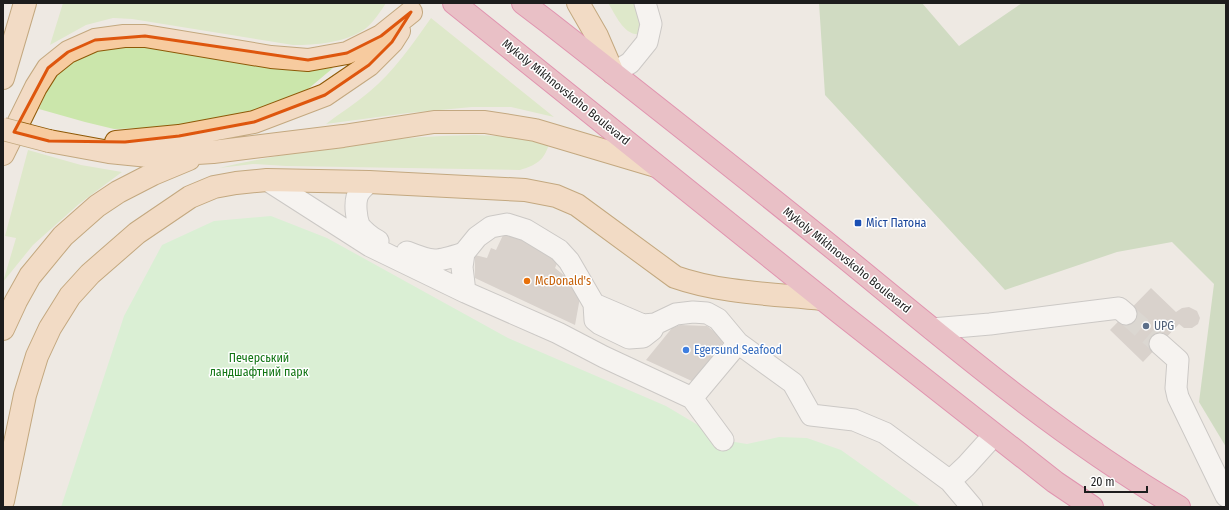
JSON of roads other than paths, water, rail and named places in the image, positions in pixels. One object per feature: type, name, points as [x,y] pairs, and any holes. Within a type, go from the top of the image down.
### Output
[{"type":"highway","name":"Mykoly Mikhnovskoho Boulevard","points":[[523,3],[613,73],[932,329],[1079,444],[1179,507]]},
{"type":"highway","name":"Mykoly Mikhnovskoho Boulevard","points":[[459,7],[822,299],[994,435],[1066,490],[1092,507]]},
{"type":"main road","points":[[3,78],[25,3]]},
{"type":"main road","points":[[532,3],[548,22]]},
{"type":"main road","points":[[578,3],[597,36],[613,73]]},
{"type":"main road","points":[[3,154],[36,87],[48,68],[68,52],[95,40],[124,36],[146,36],[271,57],[308,60],[347,53],[381,36],[411,12],[392,42],[369,65],[324,95],[254,122],[179,136],[125,142],[49,141]]},
{"type":"main road","points":[[3,129],[49,141],[109,152],[149,156],[213,152],[343,136],[434,122],[485,122],[535,130],[656,166]]},
{"type":"main road","points":[[3,329],[30,276],[63,236],[97,206],[118,192],[152,174],[184,160],[213,152]]},
{"type":"main road","points":[[3,501],[25,395],[37,356],[50,328],[70,296],[90,274],[137,233],[190,197],[214,187],[267,180],[369,182],[526,190],[556,196],[577,205],[675,277],[691,283],[717,288],[822,299]]},
{"type":"main road","points":[[1066,490],[1084,507]]},
{"type":"street","points":[[613,73],[630,63],[647,42],[651,24],[645,3]]},
{"type":"street","points":[[267,180],[370,246],[465,292],[558,333],[604,357],[692,398],[723,440]]},
{"type":"street","points":[[369,182],[357,197],[356,212],[359,226],[374,239],[426,260],[440,261],[464,253]]},
{"type":"street","points":[[465,292],[462,267],[464,253],[477,237],[491,227],[507,224],[526,230],[559,250],[569,261],[594,304],[595,320],[600,324],[629,338],[643,337],[652,330],[655,324],[676,314],[707,312],[718,319],[738,343],[793,383],[811,416],[854,420],[885,433],[950,481],[972,507]]},
{"type":"street","points":[[932,329],[990,324],[1119,308],[1126,314]]},
{"type":"street","points":[[692,398],[738,343]]},
{"type":"street","points":[[1160,344],[1178,360],[1176,388],[1178,397],[1226,496]]},
{"type":"street","points":[[950,481],[994,435]]},
{"type":"tunnel","points":[[1126,314],[1160,344]]},
{"type":"place","name":"Міст Патона","points":[[858,223]]},
{"type":"place","name":"McDonald's","points":[[527,281]]},
{"type":"place","name":"UPG","points":[[1146,326]]},
{"type":"place","name":"Egersund Seafood","points":[[686,350]]},
{"type":"park label","name":"Печерський ландшафтний парк","points":[[259,365]]}]
